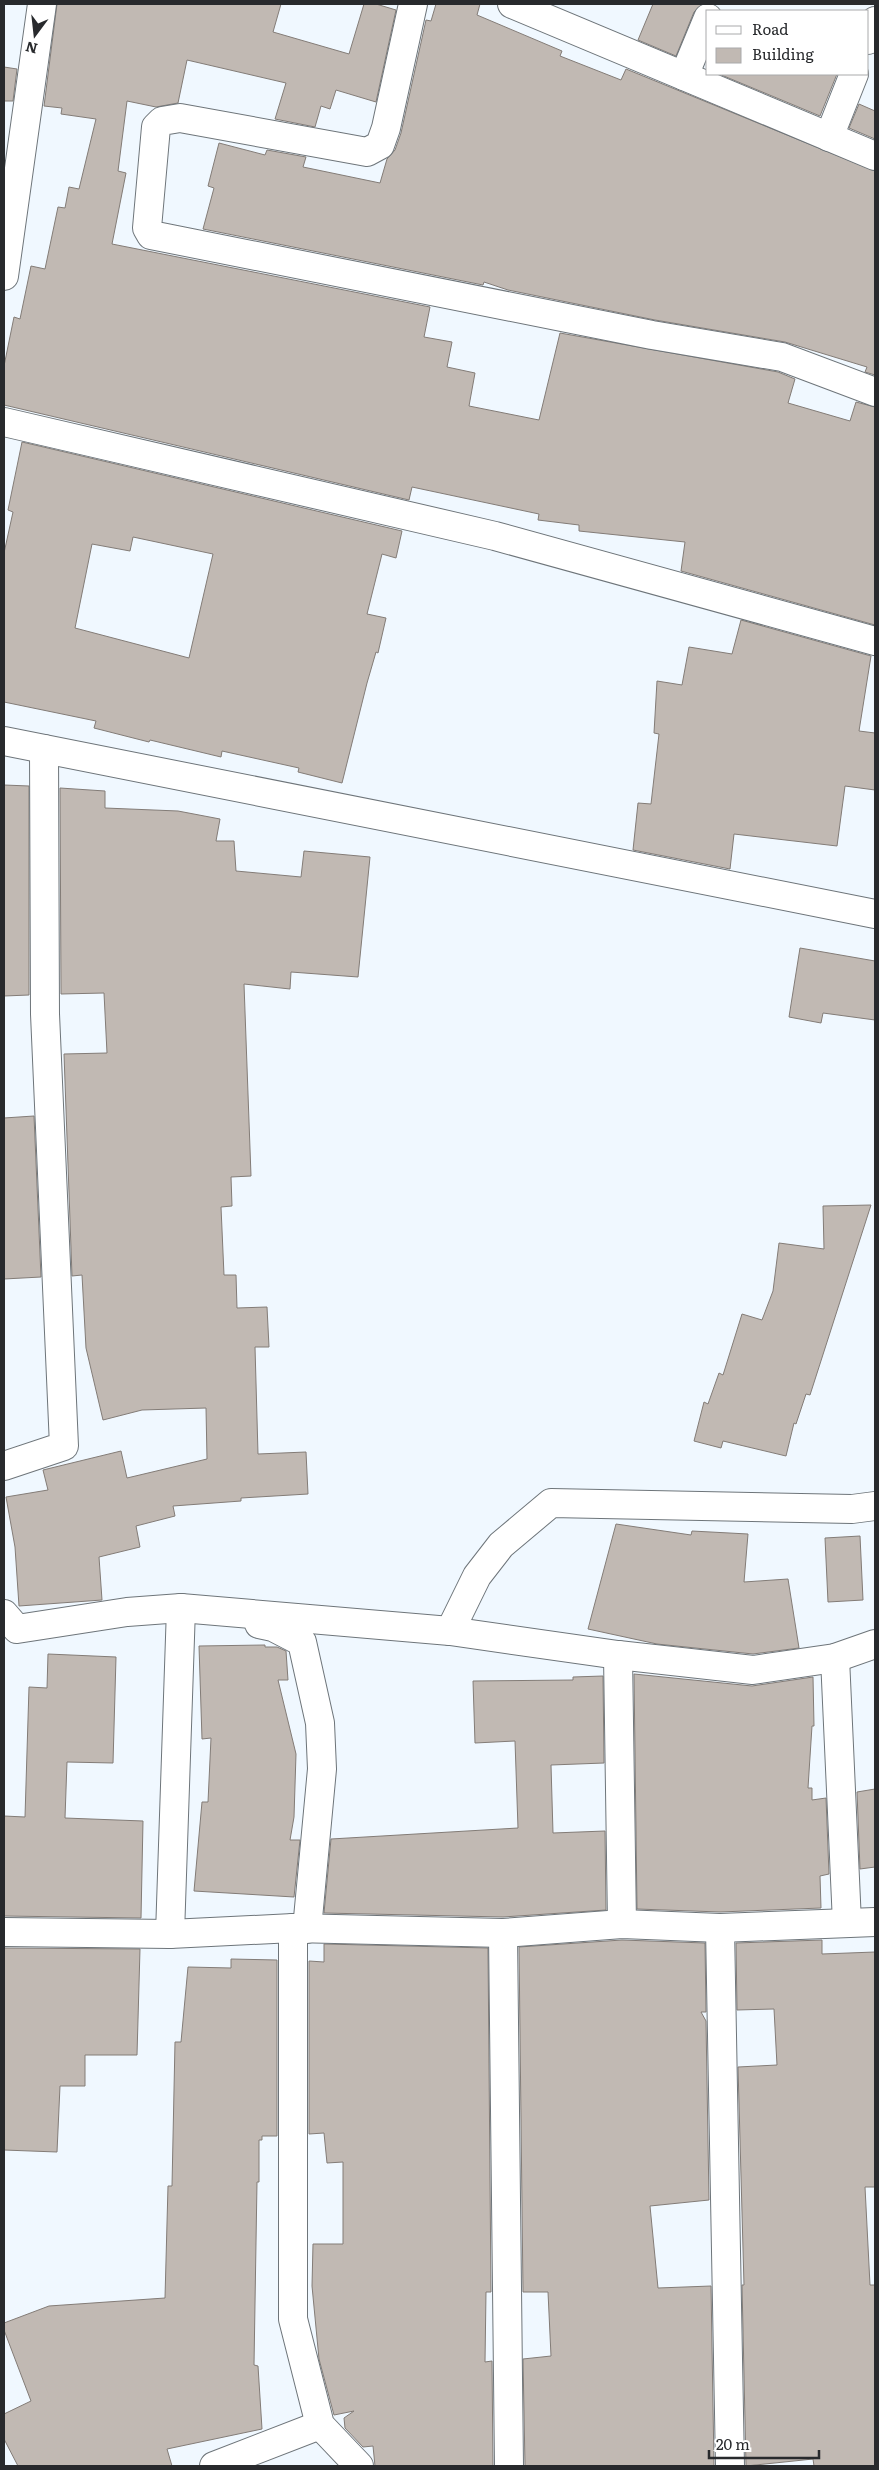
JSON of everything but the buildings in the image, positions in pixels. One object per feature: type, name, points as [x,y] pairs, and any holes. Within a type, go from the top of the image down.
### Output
[{"type":"street","points":[[4,276],[42,4]]},
{"type":"street","points":[[413,4],[386,128],[380,145],[367,152],[180,118],[162,121],[156,127],[147,228],[151,235],[652,335],[782,358],[875,392]]},
{"type":"street","points":[[512,4],[553,12],[684,76],[875,156]]},
{"type":"street","points":[[869,37],[875,21]]},
{"type":"street","points":[[684,76],[706,23]]},
{"type":"street","points":[[829,137],[854,75]]},
{"type":"street","points":[[4,422],[495,536],[875,641]]},
{"type":"street","points":[[4,741],[875,914]]},
{"type":"street","points":[[4,1466],[64,1446],[45,1014],[44,749]]},
{"type":"street","points":[[450,1631],[476,1576],[500,1545],[551,1503],[852,1509],[875,1506]]},
{"type":"street","points":[[181,1608],[273,1627],[302,1642],[320,1723],[322,1769],[300,1928],[292,2319],[320,2425],[359,2466]]},
{"type":"street","points":[[170,1934],[181,1608]]},
{"type":"street","points":[[4,1614],[17,1629],[127,1612],[181,1608],[450,1631],[618,1655],[752,1670],[835,1658],[875,1644]]},
{"type":"street","points":[[618,1655],[622,1924]]},
{"type":"street","points":[[835,1658],[846,1923]]},
{"type":"street","points":[[4,1932],[170,1934],[300,1928],[504,1933],[622,1924],[720,1928],[875,1922]]},
{"type":"street","points":[[720,1928],[730,2466]]},
{"type":"street","points":[[504,1933],[509,2466]]},
{"type":"street","points":[[214,2466],[320,2425]]}]
